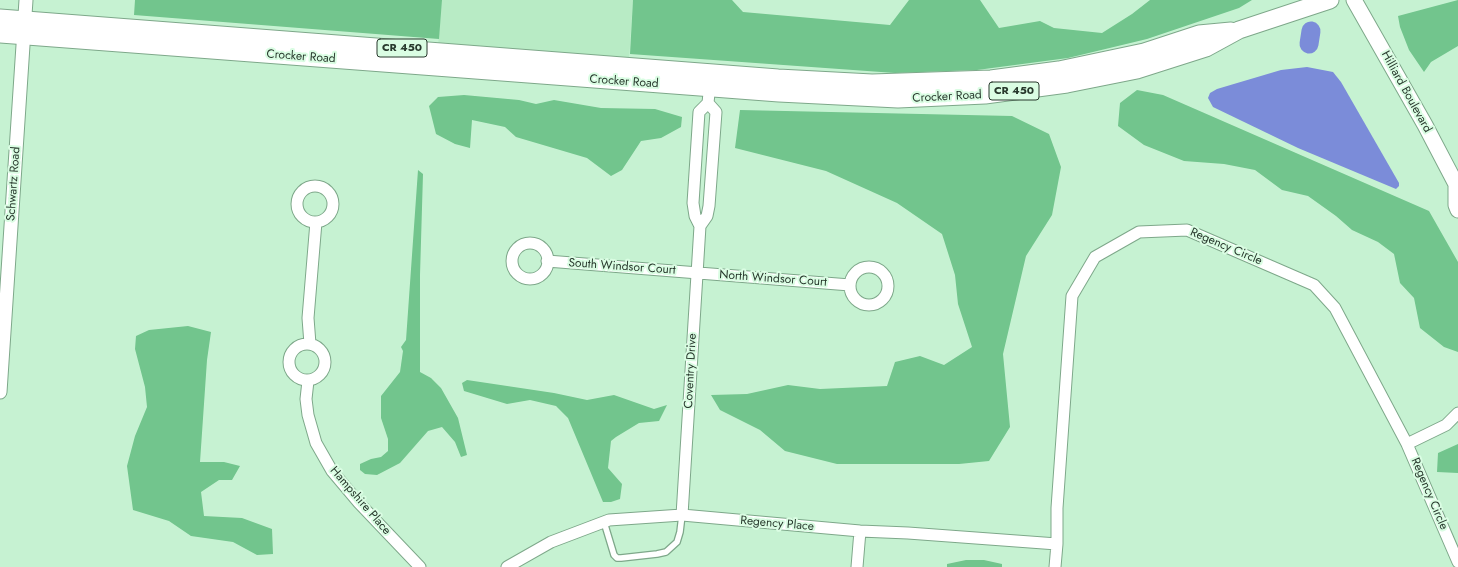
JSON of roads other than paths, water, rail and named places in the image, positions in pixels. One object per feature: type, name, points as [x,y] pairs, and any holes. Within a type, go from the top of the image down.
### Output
[{"type":"main road","name":"Crocker Road","points":[[0,18],[24,28],[709,88],[870,98],[916,98],[985,95],[1067,84],[1137,70],[1206,48],[1240,30],[1330,0]]},
{"type":"main road","name":"Hilliard Boulevard","points":[[1354,0],[1425,125],[1457,186],[1456,205],[1458,210]]},
{"type":"main road","name":"Crocker Road","points":[[0,34],[24,28]]},
{"type":"main road","name":"Crocker Road","points":[[709,88],[778,78],[872,83],[991,79],[1080,66],[1144,52],[1199,34],[1240,30]]},
{"type":"street","name":"Schwartz Road","points":[[0,392],[26,0]]},
{"type":"street","name":"Coventry Drive","points":[[682,515],[700,226],[695,216],[693,203],[699,112],[709,88]]},
{"type":"street","name":"Coventry Drive","points":[[700,226],[707,216],[709,206],[716,112],[709,88]]},
{"type":"street","points":[[310,344],[308,318],[316,222]]},
{"type":"street","name":"Regency Circle","points":[[1055,567],[1072,296],[1095,257],[1139,232],[1187,230],[1314,285],[1335,308],[1407,444],[1458,562]]},
{"type":"street","name":"South Windsor Court","points":[[547,261],[697,272]]},
{"type":"street","name":"North Windsor Court","points":[[697,272],[850,285]]},
{"type":"street","points":[[310,344],[320,350],[323,354],[325,366],[323,372],[319,376],[308,381],[302,380],[292,372],[289,361],[294,350],[299,346],[310,344]]},
{"type":"street","name":"Hampshire Place","points":[[308,381],[306,400],[308,414],[316,442],[332,471],[359,503],[420,567]]},
{"type":"street","points":[[1407,444],[1446,425],[1458,413]]},
{"type":"street","points":[[1446,425],[1458,425]]},
{"type":"street","name":"Regency Place","points":[[507,567],[551,542],[609,520],[682,515],[860,532],[908,533],[1057,544]]},
{"type":"street","points":[[857,567],[860,532]]},
{"type":"lane","points":[[604,522],[614,555],[617,558],[621,558],[666,552],[677,542],[682,515]]},
{"type":"water","points":[[1307,67],[1333,72],[1341,82],[1399,183],[1399,186],[1396,189],[1298,148],[1213,107],[1208,98],[1210,93],[1217,89],[1281,70]]},
{"type":"waterway","points":[[1309,44],[1311,31]]}]
